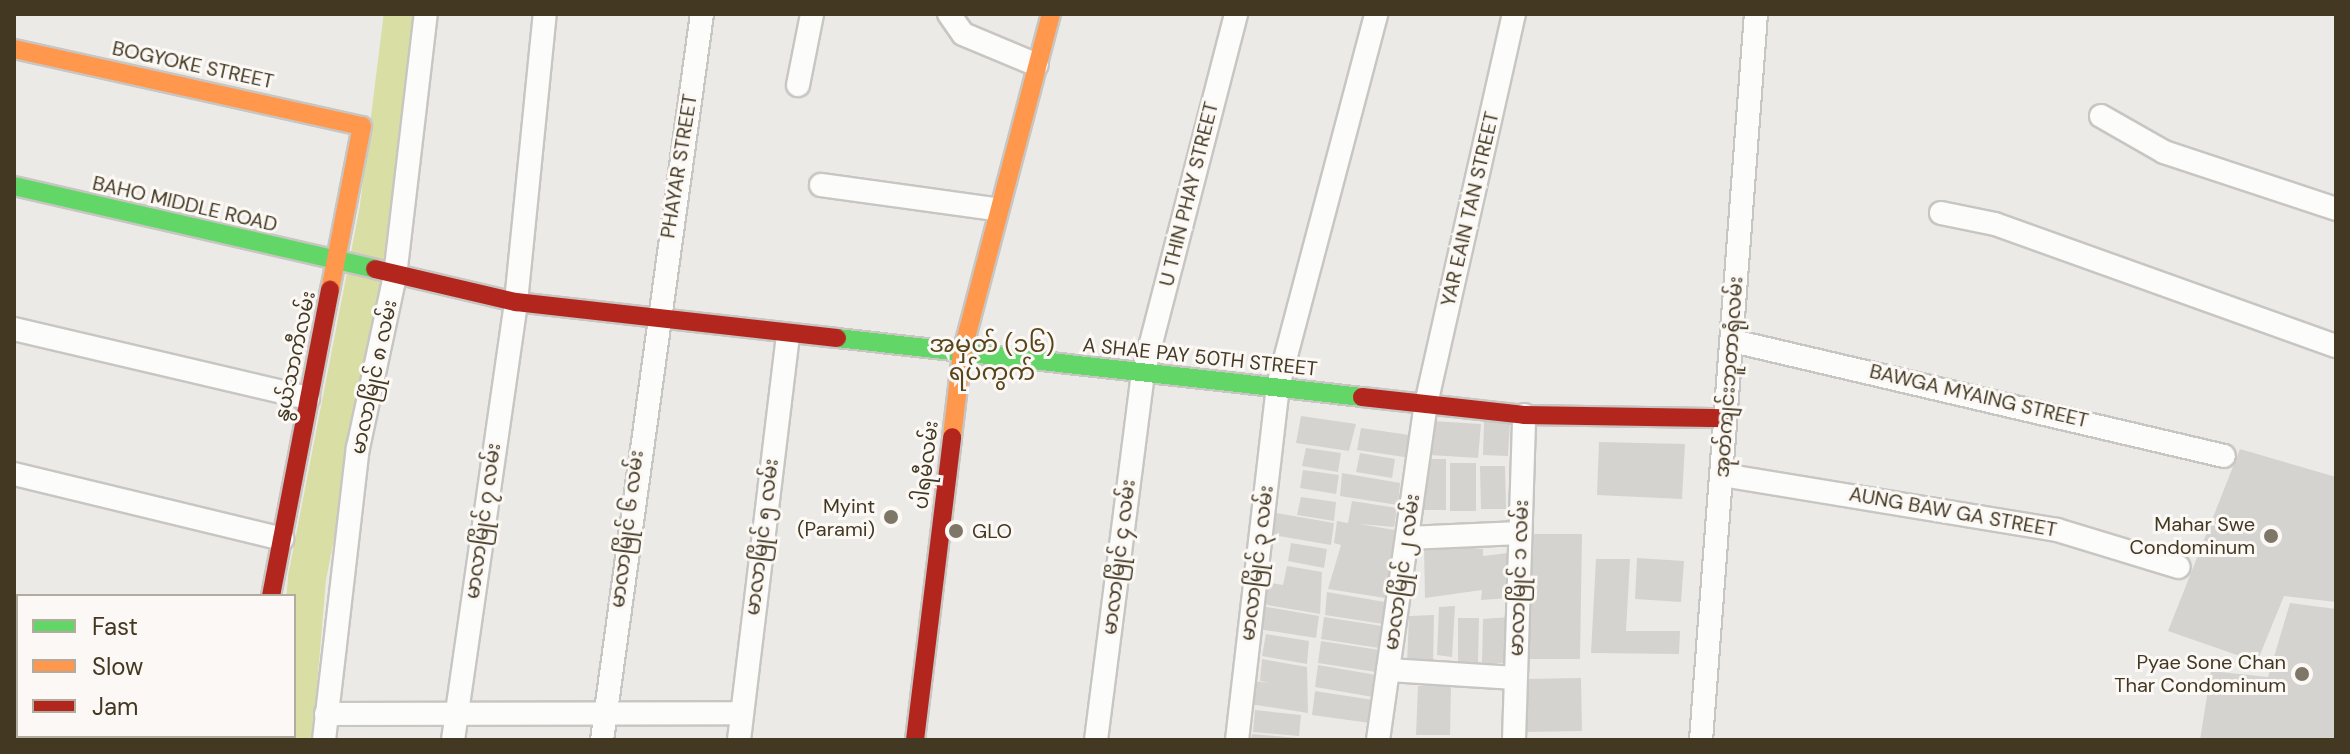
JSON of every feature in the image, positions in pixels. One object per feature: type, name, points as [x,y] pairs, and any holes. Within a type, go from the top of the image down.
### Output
[{"type":"street","name":"မာလာမြိုင် ၈ လမ်း","points":[[324,740],[358,448],[391,275],[426,14]]},
{"type":"street","name":"မာလာမြိုင် ၇ လမ်း","points":[[453,740],[454,713],[516,302],[545,14]]},
{"type":"street","name":"PHAYAR STREET","points":[[656,318],[702,14]]},
{"type":"street","points":[[798,85],[812,14]]},
{"type":"street","points":[[949,14],[963,34],[1037,65]]},
{"type":"street","name":"ပါရမီလမ်း","points":[[915,740],[962,353],[995,209],[1051,14]]},
{"type":"street","name":"U THIN PHAY STREET","points":[[1143,374],[1236,14]]},
{"type":"street","name":"မာလာမြိုင် ၃ လမ်း","points":[[1237,740],[1278,386],[1376,14]]},
{"type":"street","name":"YAR EAIN TAN STREET","points":[[1426,404],[1514,14]]},
{"type":"street","name":"အုတ်ကျင်းဘူတာရုံလမ်း","points":[[1706,739],[1756,14]]},
{"type":"street","name":"BOGYOKE STREET","points":[[14,49],[362,126]]},
{"type":"street","points":[[2101,116],[2164,152],[2336,209]]},
{"type":"street","name":"နွယ်သာကီလမ်း","points":[[271,594],[308,398],[341,264],[362,126]]},
{"type":"street","points":[[821,185],[995,209]]},
{"type":"street","name":"BAHO MIDDLE ROAD","points":[[14,186],[391,275]]},
{"type":"street","points":[[1941,213],[1995,224],[2336,346]]},
{"type":"street","name":"A SHAE PAY 50TH STREET","points":[[391,275],[516,302],[788,335],[1524,415],[1726,418]]},
{"type":"street","name":"မာလာမြိုင် ၆ လမ်း","points":[[602,740],[656,318]]},
{"type":"street","points":[[14,329],[308,398]]},
{"type":"street","name":"မာလာမြိုင် ၅ လမ်း","points":[[739,740],[788,335]]},
{"type":"street","name":"BAWGA MYAING STREET","points":[[1733,341],[2224,456]]},
{"type":"street","name":"မာလာမြိုင် ၄ လမ်း","points":[[1096,740],[1143,374]]},
{"type":"street","name":"မာလာမြိုင် ၂ လမ်း","points":[[1378,740],[1426,404]]},
{"type":"street","name":"မာလာမြိုင် ၁ လမ်း","points":[[1514,740],[1524,415]]},
{"type":"street","points":[[14,474],[282,539]]},
{"type":"street","name":"AUNG BAW GA STREET","points":[[1722,475],[2057,530],[2179,567]]},
{"type":"street","points":[[1407,538],[1520,533]]},
{"type":"street","points":[[1388,670],[1516,678]]},
{"type":"street","points":[[326,714],[603,717],[741,713]]},
{"type":"building","points":[[1301,416],[1356,424],[1349,451],[1296,443]]},
{"type":"building","points":[[1432,421],[1481,424],[1478,458],[1430,455]]},
{"type":"building","points":[[1484,421],[1510,422],[1508,456],[1483,455]]},
{"type":"building","points":[[1361,428],[1416,436],[1411,458],[1357,450]]},
{"type":"building","points":[[1599,442],[1685,444],[1682,499],[1597,495]]},
{"type":"building","points":[[1306,448],[1341,453],[1338,472],[1302,466]]},
{"type":"building","name":"Mahar Swe Condominum","points":[[2240,449],[2336,477],[2336,602],[2284,596],[2257,662],[2168,631]]},
{"type":"building","points":[[1360,453],[1395,459],[1392,478],[1356,472]]},
{"type":"building","points":[[1421,459],[1446,459],[1446,510],[1420,510]]},
{"type":"building","points":[[1450,463],[1476,463],[1476,511],[1450,511]]},
{"type":"building","points":[[1480,466],[1505,466],[1506,509],[1481,509]]},
{"type":"building","points":[[1303,470],[1339,475],[1336,494],[1300,488]]},
{"type":"building","points":[[1342,473],[1400,483],[1398,505],[1340,496]]},
{"type":"building","points":[[1301,497],[1336,502],[1334,521],[1297,515]]},
{"type":"building","points":[[1352,501],[1397,508],[1394,527],[1359,524],[1395,530],[1385,598],[1328,589],[1341,545],[1334,543],[1337,521],[1348,523]]},
{"type":"building","points":[[1276,513],[1334,523],[1331,545],[1273,535]]},
{"type":"building","points":[[1531,534],[1582,534],[1580,659],[1525,659]]},
{"type":"building","points":[[1291,543],[1327,549],[1324,568],[1288,561]]},
{"type":"building","points":[[1424,547],[1483,549],[1483,556],[1508,553],[1509,598],[1481,600],[1482,590],[1425,598]]},
{"type":"building","points":[[1637,558],[1684,561],[1681,602],[1635,599]]},
{"type":"building","points":[[1596,559],[1630,559],[1626,631],[1680,631],[1679,654],[1591,653]]},
{"type":"building","points":[[1287,566],[1322,572],[1320,614],[1262,604],[1265,582],[1283,585]]},
{"type":"building","points":[[1327,592],[1385,602],[1383,624],[1325,615]]},
{"type":"building","name":"Pyae Sone Chan Thar Condominum","points":[[2290,603],[2336,609],[2336,740],[2200,740],[2211,671],[2268,677]]},
{"type":"building","points":[[1261,606],[1319,616],[1316,638],[1258,629]]},
{"type":"building","points":[[1455,606],[1452,657],[1437,655],[1439,607]]},
{"type":"building","points":[[1434,615],[1433,665],[1407,664],[1409,616]]},
{"type":"building","points":[[1324,617],[1382,626],[1379,648],[1321,639]]},
{"type":"building","points":[[1509,617],[1507,663],[1482,664],[1483,619]]},
{"type":"building","points":[[1458,618],[1479,618],[1478,662],[1458,662]]},
{"type":"building","points":[[1266,634],[1309,641],[1307,664],[1262,656]]},
{"type":"building","points":[[1321,641],[1379,650],[1376,672],[1318,663]]},
{"type":"building","points":[[1262,659],[1307,667],[1308,713],[1250,704],[1253,681],[1270,683],[1260,681]]},
{"type":"building","points":[[1318,665],[1376,675],[1373,697],[1315,687]]},
{"type":"building","points":[[1581,678],[1582,731],[1522,732],[1523,679]]},
{"type":"building","points":[[1451,685],[1450,735],[1416,735],[1418,686]]},
{"type":"building","points":[[1315,691],[1373,700],[1370,723],[1312,715]]},
{"type":"building","points":[[1255,710],[1301,715],[1299,736],[1253,732]]},
{"type":"building","points":[[1252,734],[1297,738],[1297,740],[1251,740]]},
{"type":"waterway","points":[[296,709],[307,578],[378,214],[403,14]]},
{"type":"traffic: fast","points":[[14,186],[375,269]]},
{"type":"traffic: fast","points":[[837,338],[1362,397]]},
{"type":"traffic: slow","points":[[952,437],[962,353],[1051,14]]},
{"type":"traffic: slow","points":[[14,49],[362,126],[330,290]]},
{"type":"traffic: jam","points":[[375,269],[516,302],[837,338]]},
{"type":"traffic: jam","points":[[271,594],[330,290]]},
{"type":"traffic: jam","points":[[1362,397],[1524,415],[1726,418]]},
{"type":"traffic: jam","points":[[915,740],[952,437]]},
{"type":"place","name":"Myint (Parami)","points":[[891,517]]},
{"type":"place","name":"GLO","points":[[956,531]]},
{"type":"place","name":"Mahar Swe Condominum","points":[[2271,536]]},
{"type":"place","name":"Pyae Sone Chan Thar Condominum","points":[[2302,674]]},
{"type":"district","name":"အမှတ် (၁၆) ရပ်ကွက်","points":[[992,358]]}]
